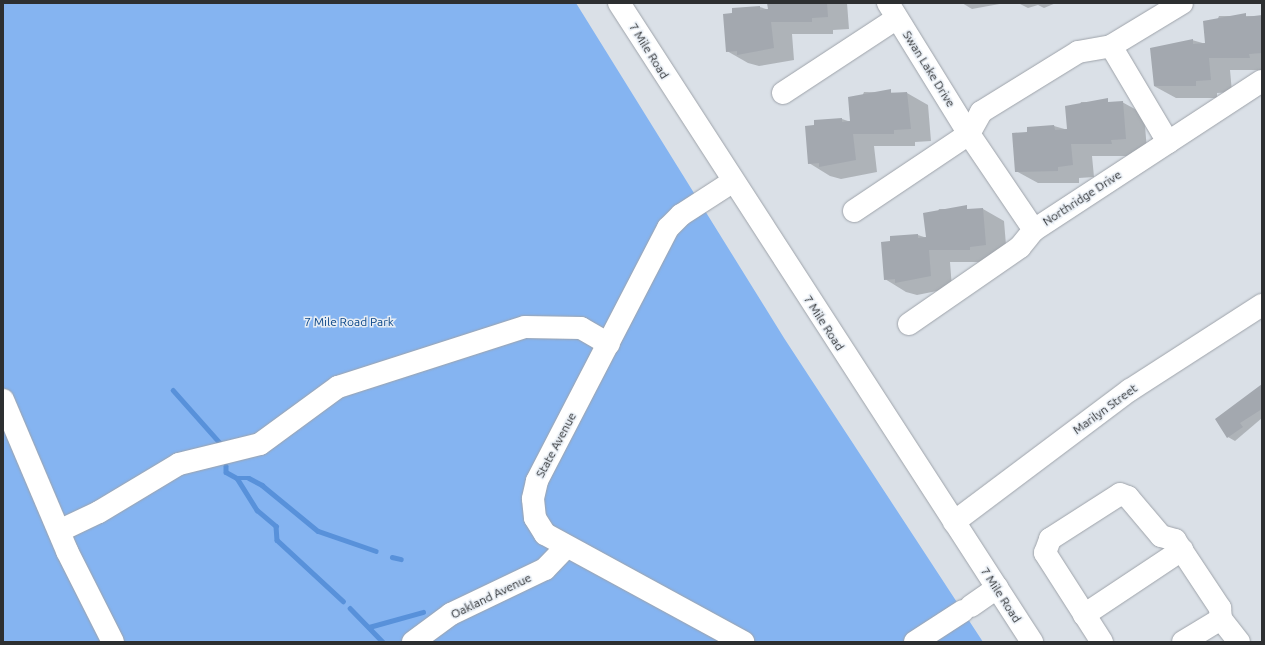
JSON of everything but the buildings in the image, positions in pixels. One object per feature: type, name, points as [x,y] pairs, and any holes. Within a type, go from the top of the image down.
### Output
[{"type":"street","name":"7 Mile Road","points":[[619,3],[732,182],[1032,642]]},
{"type":"street","points":[[854,211],[969,134],[981,112],[1078,52],[1111,46],[1182,3]]},
{"type":"street","points":[[783,93],[893,10]]},
{"type":"street","name":"Swan Lake Drive","points":[[893,10],[969,134],[1034,230]]},
{"type":"street","points":[[1111,46],[1168,142]]},
{"type":"street","name":"Northridge Drive","points":[[909,324],[1020,247],[1034,230],[1262,81]]},
{"type":"street","name":"State Avenue","points":[[732,182],[681,215],[668,228],[534,488],[533,510],[540,527],[566,548],[743,642]]},
{"type":"street","name":"Marilyn Street","points":[[954,522],[1130,390],[1262,305]]},
{"type":"street","points":[[59,531],[99,512],[180,464],[260,444],[338,387],[524,327],[581,328],[609,344]]},
{"type":"street","points":[[3,400],[59,531],[112,642]]},
{"type":"street","points":[[1102,642],[1045,553],[1050,539],[1120,494],[1128,497],[1150,527],[1161,536],[1175,540],[1220,608],[1221,619],[1239,642]]},
{"type":"street","name":"Oakland Avenue","points":[[413,642],[451,614],[545,569],[566,548]]},
{"type":"street","points":[[1084,615],[1182,550]]},
{"type":"street","points":[[915,642],[997,588]]},
{"type":"street","points":[[1183,642],[1221,619]]},
{"type":"green space","name":"7 Mile Road Park","points":[[3,3],[576,3],[784,338],[983,642],[3,642]]},
{"type":"waterway","points":[[173,390],[222,445]]},
{"type":"waterway","points":[[226,466],[226,472],[237,478],[257,510],[276,526],[277,540],[343,601]]},
{"type":"waterway","points":[[237,478],[249,478],[262,485],[318,531],[376,551]]},
{"type":"waterway","points":[[392,557],[401,559]]},
{"type":"waterway","points":[[350,608],[383,642]]},
{"type":"waterway","points":[[369,627],[423,612]]}]
